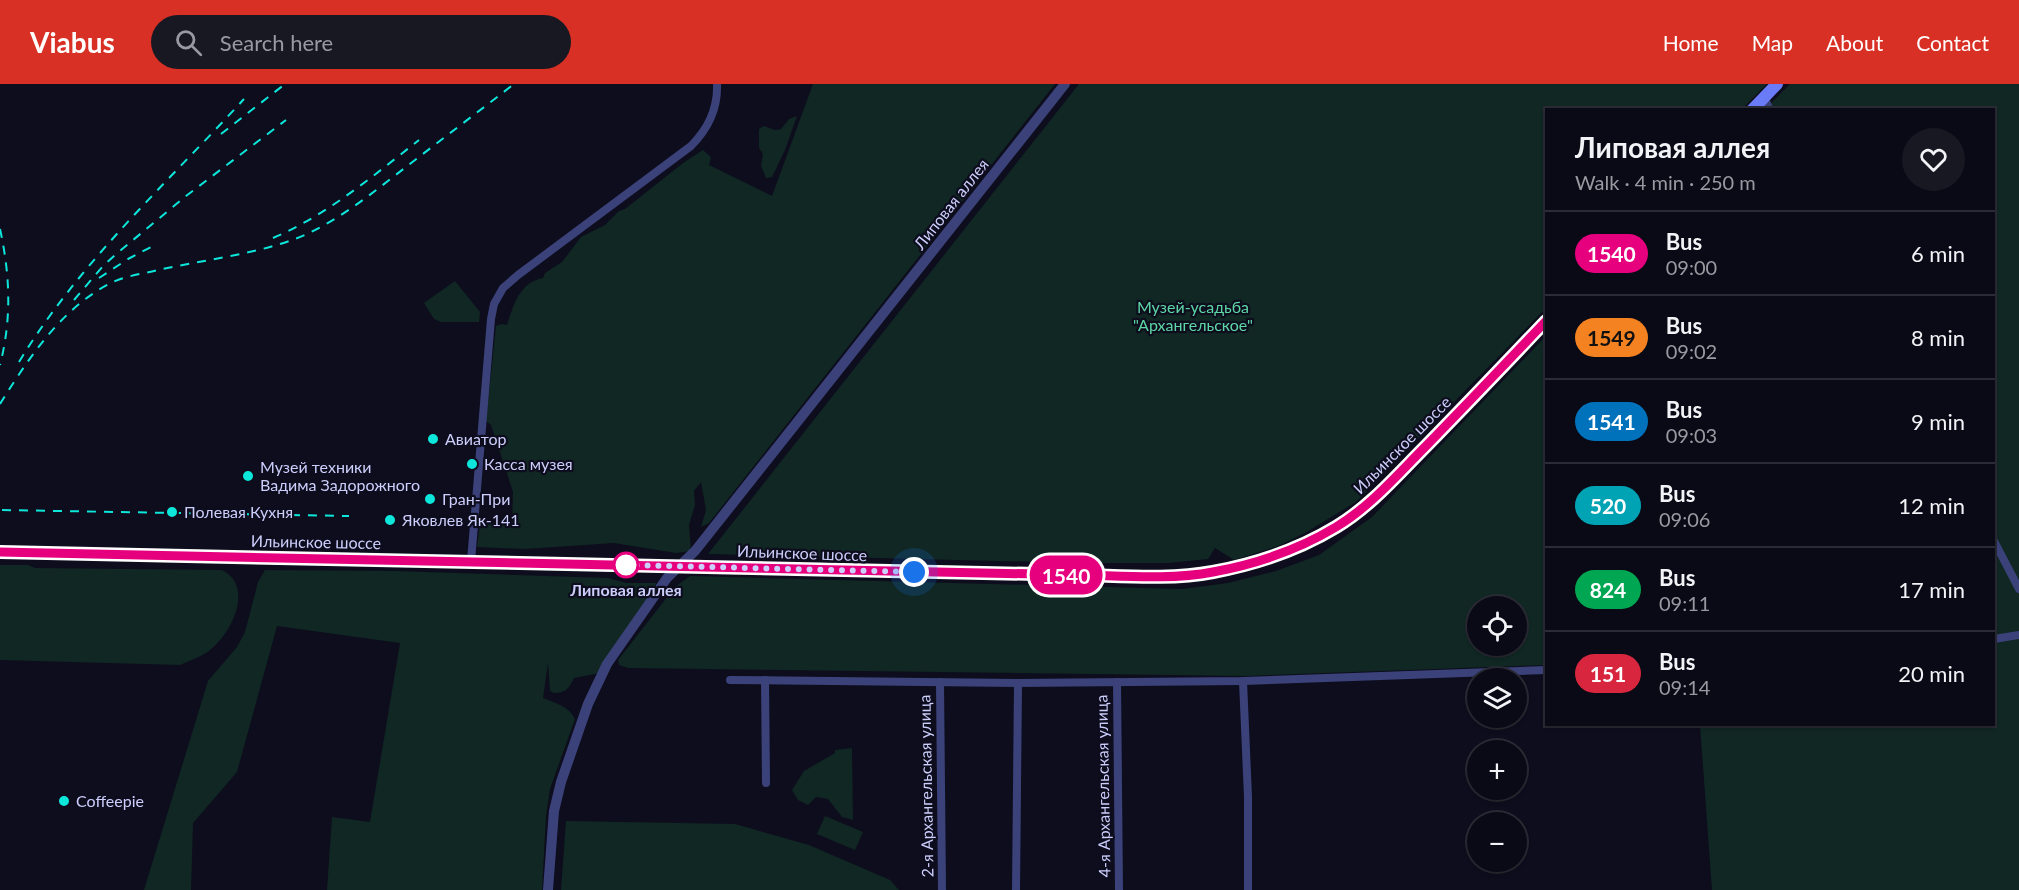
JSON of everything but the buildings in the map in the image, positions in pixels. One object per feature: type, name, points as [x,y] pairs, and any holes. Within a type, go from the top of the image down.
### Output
[{"type":"main road","points":[[1754,108],[1777,84]]},
{"type":"main road","name":"Ильинское шоссе","points":[[0,552],[842,571],[1167,576],[1210,573],[1248,565],[1307,543],[1362,508],[1390,483],[1545,322]]},
{"type":"street","points":[[471,561],[487,379],[489,327],[494,304],[503,288],[518,275],[704,134],[716,103],[717,84]]},
{"type":"street","name":"Липовая аллея","points":[[548,890],[554,811],[561,782],[588,704],[607,664],[667,578],[695,551],[1065,84]]},
{"type":"street","points":[[1764,97],[1769,108]]},
{"type":"street","points":[[1995,543],[2019,589]]},
{"type":"street","points":[[1995,639],[2019,634]]},
{"type":"street","points":[[729,681],[1018,683],[1243,681],[1545,670]]},
{"type":"street","points":[[765,680],[766,783]]},
{"type":"street","points":[[1243,681],[1248,797],[1248,890]]},
{"type":"street","name":"2-я Архангельская улица","points":[[940,682],[942,889]]},
{"type":"street","name":"4-я Архангельская улица","points":[[1117,682],[1119,890]]},
{"type":"street","points":[[1016,890],[1018,683]]},
{"type":"green space","points":[[813,84],[1055,84],[709,523],[701,527],[706,510],[701,482],[694,491],[695,505],[689,525],[691,551],[676,553],[614,543],[525,549],[477,547],[480,523],[512,523],[513,492],[491,425],[486,421],[496,326],[507,325],[515,302],[528,284],[543,278],[545,273],[562,262],[581,237],[605,225],[619,211],[625,209],[703,150],[711,157],[709,165],[772,196]]},
{"type":"green space","name":"Музей-усадьба \"Архангельское\"","points":[[1079,84],[1767,84],[1743,108],[1545,108],[1545,309],[1356,502],[1305,533],[1278,546],[1234,560],[1215,548],[1208,559],[1168,563],[708,554]]},
{"type":"green space","points":[[1790,84],[2019,84],[2019,890],[1712,890],[1700,726],[1995,726],[1995,108],[1766,108]]},
{"type":"green space","points":[[797,116],[772,177],[766,178],[761,166],[763,154],[759,148],[759,129],[764,126],[775,130],[781,129],[789,119]]},
{"type":"green space","points":[[455,281],[480,312],[479,322],[441,322],[434,319],[424,303]]},
{"type":"green space","points":[[1545,337],[1545,665],[1246,676],[628,668],[619,665],[618,660],[675,587],[690,576],[1182,589],[1228,583],[1276,571],[1319,555],[1372,517]]},
{"type":"green space","points":[[0,565],[28,565],[35,568],[222,570],[232,578],[237,588],[237,609],[228,630],[214,647],[203,655],[180,665],[0,660]]},
{"type":"green space","points":[[265,570],[395,571],[608,578],[626,583],[656,583],[654,590],[600,673],[574,678],[567,689],[554,693],[550,691],[548,663],[543,698],[565,708],[575,719],[550,789],[546,816],[542,890],[327,890],[332,817],[370,822],[400,643],[277,626],[237,772],[193,823],[191,890],[144,890],[208,681],[237,647],[245,632],[258,582]]},
{"type":"green space","points":[[852,748],[853,820],[842,817],[828,799],[816,797],[808,805],[798,800],[792,790],[804,771],[835,753],[835,750]]},
{"type":"green space","points":[[825,816],[863,832],[855,850],[817,834]]},
{"type":"green space","points":[[566,821],[735,824],[809,845],[890,880],[899,890],[561,890]]},
{"type":"railway","points":[[221,134],[285,84]]},
{"type":"railway","points":[[0,404],[47,336],[92,294],[127,277],[261,249],[295,239],[325,225],[366,197],[514,84]]},
{"type":"railway","points":[[19,362],[68,291],[96,258],[154,193],[244,99]]},
{"type":"railway","points":[[74,300],[115,255],[186,196],[286,120]]},
{"type":"railway","points":[[273,238],[331,206],[419,140]]},
{"type":"railway","points":[[0,229],[8,280],[8,313],[0,365]]},
{"type":"railway","points":[[99,278],[153,246]]},
{"type":"railway","points":[[2,510],[349,516]]},
{"type":"bus line","name":"1540","points":[[0,552],[842,571],[1167,576],[1210,573],[1248,565],[1293,549],[1337,526],[1362,508],[1390,483],[1545,322]]},
{"type":"place","name":"Авиатор","points":[[433,439]]},
{"type":"place","name":"Касса музея","points":[[472,464]]},
{"type":"place","name":"Музей техники Вадима Задорожного","points":[[248,476]]},
{"type":"place","name":"Гран-При","points":[[430,499]]},
{"type":"place","name":"Полевая Кухня","points":[[172,512]]},
{"type":"place","name":"Яковлев Як-141","points":[[390,520]]},
{"type":"place","name":"Липовая аллея","points":[[626,565]]},
{"type":"place","name":"Coffeepie","points":[[64,801]]},
{"type":"route","points":[[626,565],[914,572]]}]
